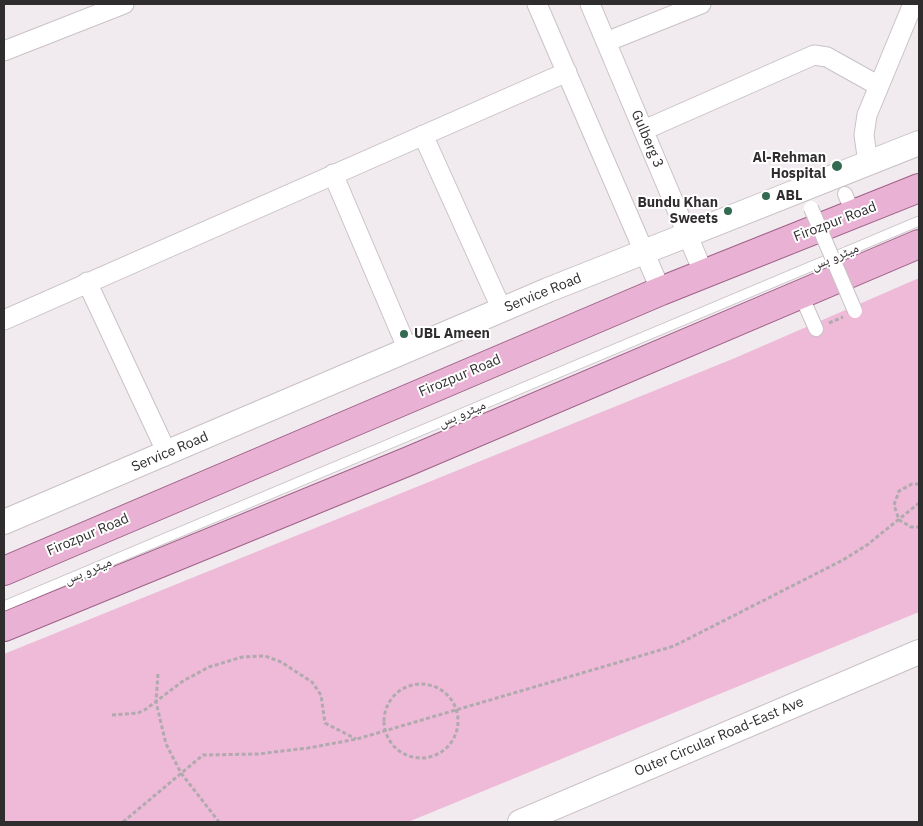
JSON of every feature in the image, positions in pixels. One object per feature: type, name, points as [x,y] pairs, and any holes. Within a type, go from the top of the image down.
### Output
[{"type":"main road","name":"Firozpur Road","points":[[4,571],[704,274],[849,205],[919,188]]},
{"type":"main road","points":[[4,627],[409,461],[919,244]]},
{"type":"street","points":[[4,51],[124,4]]},
{"type":"street","points":[[537,4],[661,291]]},
{"type":"street","name":"Gulberg 3","points":[[590,4],[704,274]]},
{"type":"street","points":[[606,42],[701,4]]},
{"type":"street","points":[[868,164],[864,135],[867,115],[913,4]]},
{"type":"street","points":[[644,130],[814,55],[827,57],[879,86]]},
{"type":"street","points":[[4,320],[567,72]]},
{"type":"street","points":[[424,135],[502,310]]},
{"type":"street","name":"Service Road","points":[[4,522],[502,310],[919,142]]},
{"type":"street","points":[[333,174],[408,350]]},
{"type":"street","points":[[811,208],[855,311]]},
{"type":"street","points":[[88,282],[167,453]]},
{"type":"street","points":[[800,295],[816,329]]},
{"type":"street","name":"Outer Circular Road-East Ave","points":[[520,822],[919,652]]},
{"type":"lane","name":"میٹرو بس","points":[[4,606],[919,221]]},
{"type":"path","points":[[816,329],[855,311]]},
{"type":"path","points":[[919,484],[905,486],[895,498],[895,513],[899,520],[912,527],[919,528]]},
{"type":"path","points":[[123,822],[203,755],[308,748],[357,740],[674,646],[843,560],[867,545],[919,503]]},
{"type":"path","points":[[112,715],[138,713],[191,676],[209,667],[242,657],[265,656],[294,669],[312,682],[321,695],[325,723],[357,740]]},
{"type":"path","points":[[158,674],[156,702],[166,744],[181,773],[219,822]]},
{"type":"path","points":[[430,685],[439,688],[453,702],[456,710],[458,720],[454,739],[441,753],[432,757],[413,758],[404,754],[396,748],[386,732],[386,713],[389,704],[394,696],[410,686],[430,685]]},
{"type":"shaded area","points":[[919,278],[919,612],[408,822],[4,822],[4,654],[735,358]]},
{"type":"place","name":"Al-Rehman Hospital","points":[[837,166]]},
{"type":"place","name":"ABL","points":[[766,196]]},
{"type":"place","name":"Bundu Khan Sweets","points":[[728,211]]},
{"type":"place","name":"UBL Ameen","points":[[404,334]]}]
